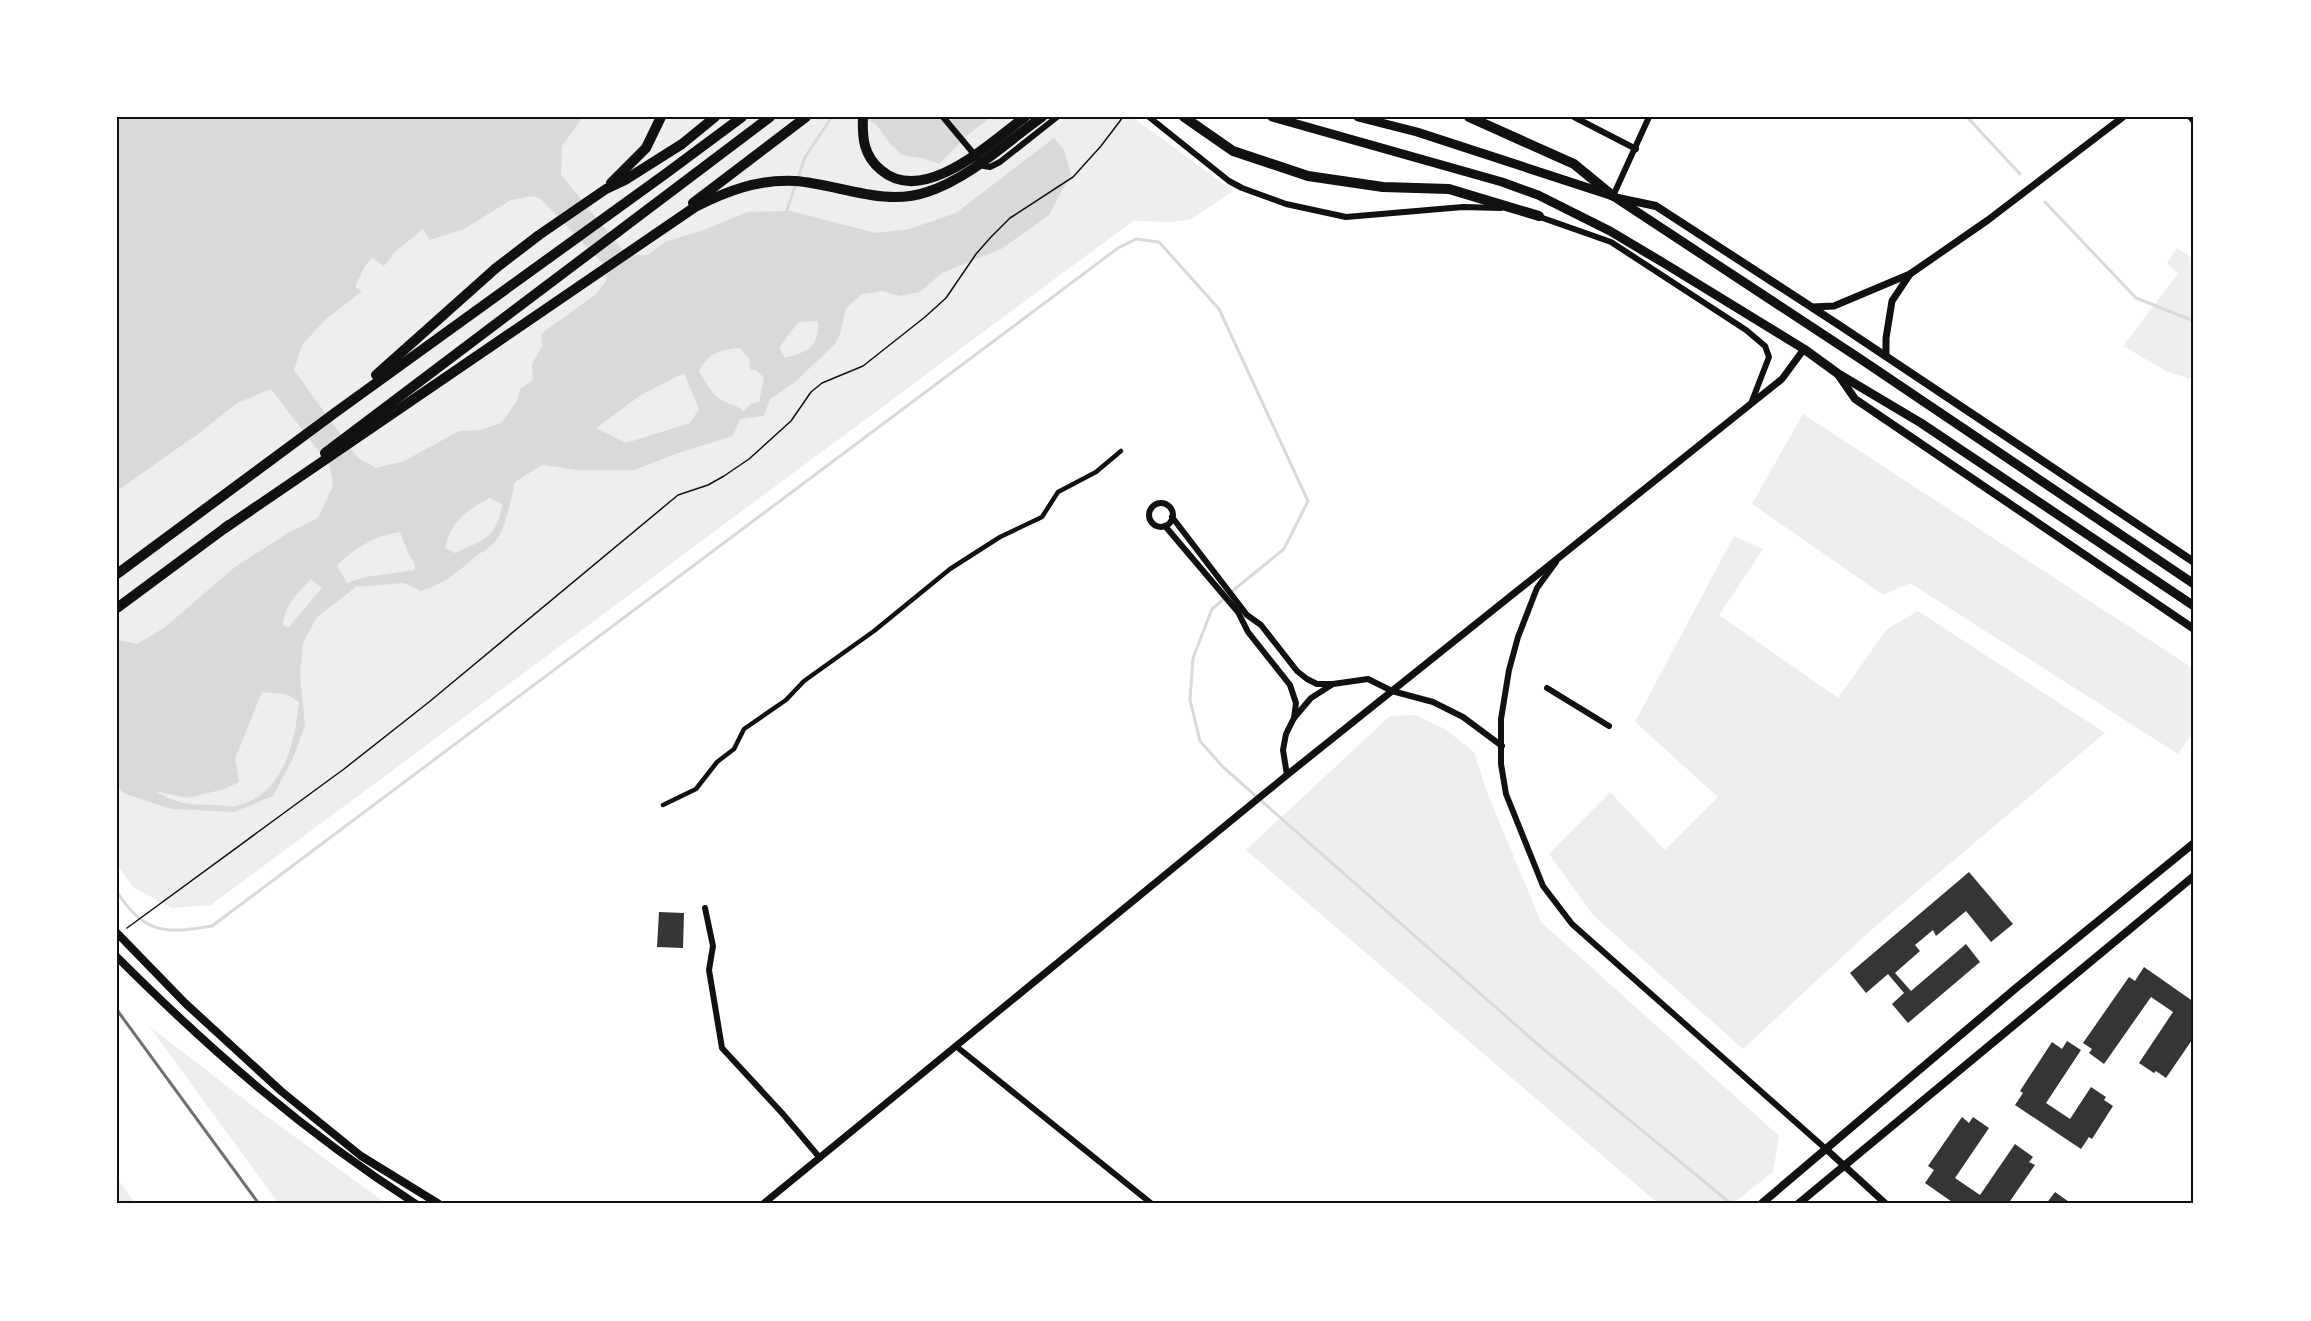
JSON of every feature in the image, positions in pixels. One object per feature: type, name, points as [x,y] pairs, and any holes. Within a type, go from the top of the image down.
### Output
[{"type":"highway","points":[[336,412],[496,268],[606,189],[646,148],[661,117]]},
{"type":"highway","points":[[606,189],[625,180],[682,144],[715,117]]},
{"type":"highway","points":[[117,574],[742,117]]},
{"type":"highway","points":[[117,609],[770,117]]},
{"type":"highway","points":[[225,528],[598,275],[806,117]]},
{"type":"highway","points":[[863,117],[862,139],[872,162],[887,175],[909,181],[937,177],[959,166],[1025,117]]},
{"type":"highway","points":[[1184,117],[1233,151],[1308,176],[1383,188],[1449,189],[1539,216]]},
{"type":"highway","points":[[1272,117],[1466,171],[1538,195],[1610,231],[1921,423],[2194,606]]},
{"type":"highway","points":[[1358,117],[1417,132],[1613,196]]},
{"type":"highway","points":[[1469,117],[1574,164],[1613,196],[2194,584]]},
{"type":"highway","points":[[650,236],[694,207],[722,194],[759,182],[797,181],[872,195],[898,197],[926,193],[957,179],[1040,118]]},
{"type":"main road","points":[[1613,196],[1656,207],[1812,307],[2194,562]]},
{"type":"main road","points":[[1837,373],[1856,399],[2194,629]]},
{"type":"main road","points":[[1761,1204],[2016,988],[2194,843]]},
{"type":"main road","points":[[1798,1204],[2194,876]]},
{"type":"main road","points":[[117,933],[185,1003],[281,1091],[361,1156],[439,1204]]},
{"type":"main road","points":[[117,957],[177,1017],[274,1102],[361,1169],[416,1204]]},
{"type":"street","points":[[943,117],[984,166],[990,167],[1000,162],[1058,117]]},
{"type":"street","points":[[1149,117],[1229,181],[1286,204],[1346,217],[1463,207],[1501,208],[1539,216],[1611,242],[1746,330],[1765,346],[1769,357],[1752,402]]},
{"type":"street","points":[[1574,117],[1636,148]]},
{"type":"street","points":[[1613,196],[1649,117]]},
{"type":"street","points":[[1812,307],[1834,306],[1910,274],[1988,220],[2123,117]]},
{"type":"street","points":[[2190,117],[2194,122]]},
{"type":"street","points":[[1886,356],[1886,338],[1892,301],[1910,274]]},
{"type":"street","points":[[763,1204],[1287,776],[1782,379],[1804,349]]},
{"type":"street","points":[[663,806],[696,789],[717,762],[734,750],[744,729],[786,700],[804,681],[874,631],[950,569],[1000,537],[1042,517],[1058,492],[1096,472],[1121,451]]},
{"type":"street","points":[[1165,526],[1157,526],[1150,521],[1149,514],[1152,506],[1158,503],[1166,504],[1171,509],[1172,517],[1210,572],[1241,610],[1261,625],[1297,671],[1307,679],[1317,684],[1333,684],[1368,679],[1392,691],[1433,702],[1448,709],[1463,717],[1502,746]]},
{"type":"street","points":[[1165,526],[1172,517]]},
{"type":"street","points":[[1165,526],[1197,565],[1210,572]]},
{"type":"street","points":[[1564,553],[1537,588],[1518,637],[1509,670],[1501,719],[1501,764],[1506,794],[1544,886],[1572,924],[1886,1204]]},
{"type":"street","points":[[1241,610],[1248,632],[1290,685],[1296,703],[1294,718]]},
{"type":"street","points":[[1287,776],[1283,750],[1286,734],[1294,718],[1311,698],[1333,684]]},
{"type":"street","points":[[1547,688],[1610,726]]},
{"type":"street","points":[[705,908],[712,946],[709,970],[722,1048],[820,1158]]},
{"type":"street","points":[[957,1047],[1152,1204]]},
{"type":"path","points":[[126,928],[344,769],[678,495],[708,485],[749,459],[790,421],[811,392],[822,384],[863,366],[900,338],[946,298],[976,254],[1010,218],[1073,177],[1101,146],[1122,117]]},
{"type":"shaded area","points":[[117,117],[1132,117],[1233,191],[1192,219],[1172,222],[1133,221],[211,905],[172,908],[134,888],[117,865]]},
{"type":"shaded area","points":[[117,117],[583,117],[562,146],[561,175],[627,255],[648,255],[665,242],[704,230],[747,212],[790,211],[876,233],[909,229],[956,213],[1054,138],[1064,150],[1071,174],[1049,215],[1001,249],[942,273],[920,292],[900,296],[882,291],[862,294],[846,308],[840,334],[834,345],[795,382],[770,399],[764,416],[740,419],[733,436],[634,470],[578,470],[542,465],[515,482],[505,522],[494,543],[450,577],[421,591],[404,583],[356,587],[317,617],[303,643],[300,674],[305,725],[293,758],[273,796],[234,812],[171,809],[123,793],[117,786],[117,640],[137,644],[164,628],[235,567],[288,533],[318,518],[333,486],[330,466],[271,389],[237,403],[198,434],[117,491]],"holes":[[[533,196],[541,199],[607,268],[606,281],[596,294],[541,334],[542,346],[532,364],[533,380],[520,389],[517,401],[501,423],[480,430],[459,431],[404,461],[376,468],[357,457],[294,370],[302,345],[325,320],[362,291],[355,287],[365,266],[372,258],[384,266],[395,252],[423,229],[430,240],[464,229],[511,200]],[[818,321],[817,337],[811,347],[785,358],[779,348],[799,322]],[[740,348],[749,358],[750,369],[757,371],[764,378],[759,402],[751,404],[744,411],[716,396],[699,371],[711,356],[727,349]],[[684,373],[699,409],[690,423],[626,443],[596,428],[641,395]],[[489,498],[502,504],[493,531],[481,541],[455,553],[445,548],[456,523]],[[400,532],[415,564],[415,570],[366,577],[347,583],[337,566],[357,549],[374,540]],[[311,579],[322,588],[288,628],[283,625],[286,611]],[[262,692],[286,694],[299,702],[294,734],[284,766],[276,780],[252,800],[236,806],[189,804],[155,791],[187,798],[225,789],[239,782],[235,759]]]},
{"type":"shaded area","points":[[862,117],[991,117],[970,133],[939,164],[922,158],[902,155],[890,144],[876,124]]},
{"type":"shaded area","points":[[2177,248],[2194,259],[2194,380],[2168,372],[2123,346],[2178,274],[2167,263]]},
{"type":"shaded area","points":[[1803,414],[2194,669],[2194,731],[2178,754],[1910,583],[1883,595],[1752,504]]},
{"type":"shaded area","points":[[1734,536],[1763,549],[1719,615],[1838,698],[1887,629],[1918,611],[2105,733],[1871,930],[1743,1049],[1593,915],[1549,854],[1610,792],[1665,850],[1718,797],[1635,722]]},
{"type":"shaded area","points":[[1415,715],[1445,729],[1474,752],[1488,795],[1541,922],[1779,1136],[1773,1172],[1732,1204],[1659,1204],[1246,850],[1390,716]]},
{"type":"shaded area","points":[[149,1026],[258,1110],[387,1204],[279,1204]]},
{"type":"shaded area","points":[[117,1178],[136,1204],[117,1204]]},
{"type":"building","points":[[1969,872],[2013,924],[1991,942],[1966,911],[1936,936],[1933,930],[1915,945],[1920,951],[1895,973],[1911,991],[1966,944],[1980,962],[1908,1023],[1892,1004],[1904,993],[1888,974],[1866,993],[1850,973]]},
{"type":"building","points":[[659,912],[684,913],[683,948],[657,947]]},
{"type":"building","points":[[2144,967],[2194,1002],[2194,1037],[2166,1078],[2139,1063],[2173,1012],[2151,997],[2104,1064],[2089,1053],[2092,1049],[2083,1043],[2129,977],[2135,981]]},
{"type":"building","points":[[2067,1041],[2081,1050],[2046,1103],[2070,1119],[2091,1087],[2106,1097],[2104,1100],[2113,1106],[2092,1139],[2089,1137],[2081,1149],[2015,1105],[2023,1093],[2020,1091],[2052,1042],[2062,1049]]},
{"type":"building","points":[[1962,1117],[1969,1123],[1973,1117],[1989,1128],[1955,1178],[1980,1195],[2015,1144],[2033,1157],[2029,1162],[2035,1165],[2008,1204],[1955,1204],[1925,1183],[1934,1170],[1928,1166]]},
{"type":"building","points":[[2055,1192],[2072,1204],[2046,1204]]},
{"type":"waterway","points":[[786,213],[805,157],[832,117]]},
{"type":"waterway","points":[[1967,117],[2020,174]]},
{"type":"waterway","points":[[2045,202],[2136,298],[2194,321]]},
{"type":"waterway","points":[[117,892],[137,916],[157,928],[181,930],[212,926],[1118,248],[1136,239],[1159,242],[1219,309],[1308,501],[1284,549],[1230,593]]},
{"type":"waterway","points":[[1225,598],[1212,609],[1193,658],[1190,700],[1200,741],[1223,767],[1542,1048],[1729,1202]]},
{"type":"railway","points":[[117,1010],[259,1204]]}]
